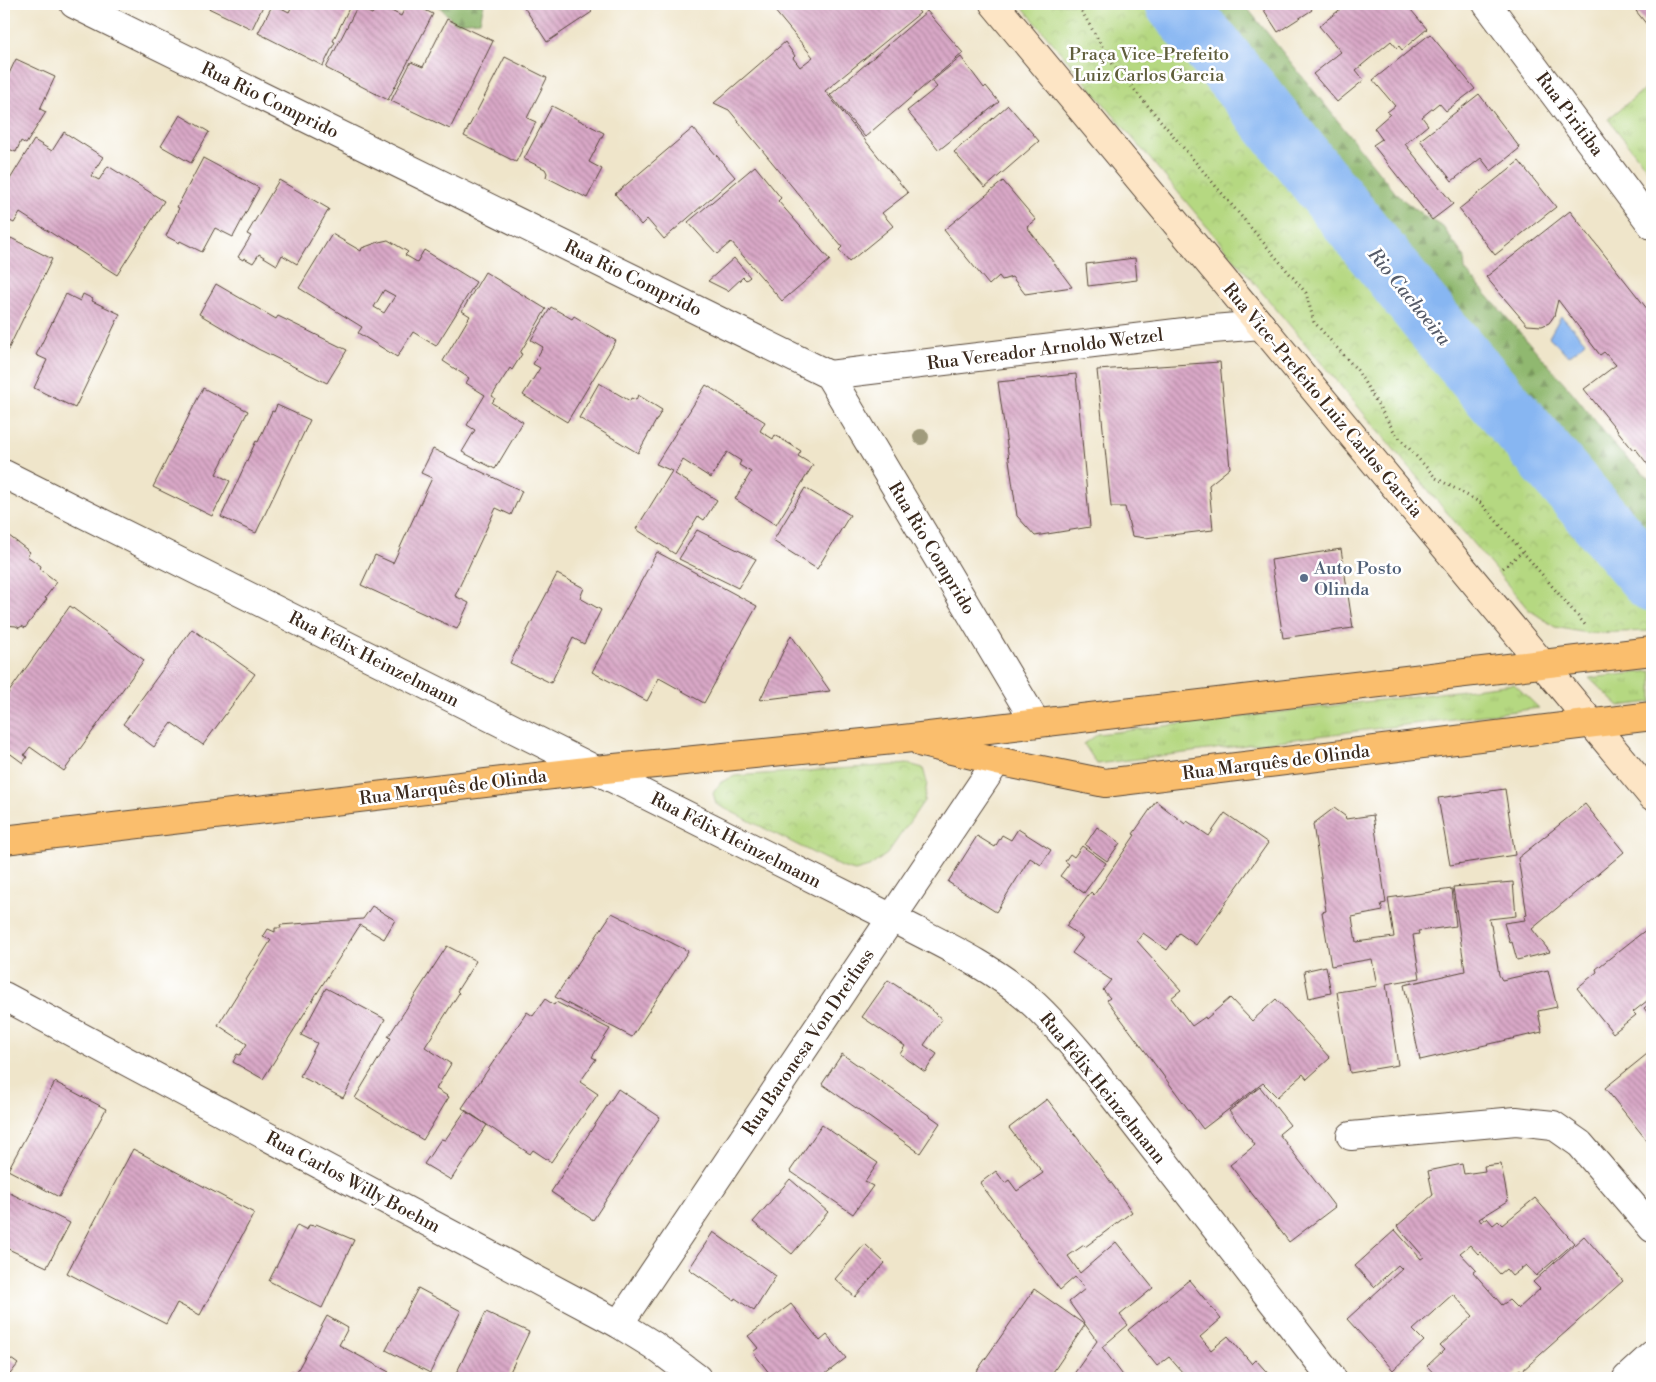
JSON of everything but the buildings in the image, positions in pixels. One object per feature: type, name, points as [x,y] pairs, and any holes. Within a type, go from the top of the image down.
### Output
[{"type":"main road","name":"Rua Vice-Prefeito Luiz Carlos Garcia","points":[[994,4],[1652,796]]},
{"type":"main road","name":"Rua Marquês de Olinda","points":[[4,840],[595,770],[903,739],[1646,652]]},
{"type":"main road","name":"Rua Marquês de Olinda","points":[[903,739],[1104,783],[1652,716]]},
{"type":"street","name":"Rua Rio Comprido","points":[[74,4],[830,374],[1036,723]]},
{"type":"street","name":"Rua Piritiba","points":[[1487,4],[1652,225]]},
{"type":"street","name":"Rua Vereador Arnoldo Wetzel","points":[[830,374],[1182,332],[1261,325]]},
{"type":"street","name":"Rua Félix Heinzelmann","points":[[4,474],[892,918],[995,974],[1027,997],[1088,1064],[1332,1378]]},
{"type":"street","name":"Rua Baronesa Von Dreifuss","points":[[619,1324],[997,761]]},
{"type":"street","name":"Rua Carlos Willy Boehm","points":[[4,996],[619,1324],[653,1345],[697,1378]]},
{"type":"street","points":[[1351,1136],[1516,1122],[1553,1125],[1580,1144],[1652,1228]]},
{"type":"street","points":[[1627,1378],[1652,1355]]},
{"type":"path","points":[[1075,4],[1081,10],[1112,62],[1306,292],[1314,322],[1357,370],[1395,433],[1436,478],[1481,503],[1611,656]]},
{"type":"green space","points":[[437,4],[484,4],[480,21],[455,23]]},
{"type":"green space","name":"Praça Vice-Prefeito Luiz Carlos Garcia","points":[[1020,4],[1176,4],[1256,101],[1439,331],[1652,581],[1652,631],[1587,633],[1555,627],[1528,609]]},
{"type":"green space","points":[[1176,4],[1244,4],[1398,196],[1427,218],[1443,227],[1464,257],[1465,270],[1573,393],[1619,451],[1652,481],[1652,581],[1439,331],[1256,101]]},
{"type":"green space","points":[[1652,83],[1652,167],[1648,170],[1608,119]]},
{"type":"green space","points":[[1652,671],[1652,702],[1619,706],[1589,678]]},
{"type":"green space","points":[[1514,684],[1539,708],[1097,764],[1084,744],[1098,734]]},
{"type":"green space","points":[[909,764],[923,768],[927,783],[924,801],[887,854],[869,867],[855,871],[841,867],[716,804],[713,793],[721,782],[735,776]]},
{"type":"water","points":[[1561,316],[1586,342],[1569,356],[1549,337]]},
{"type":"waterway","name":"Rio Cachoeira","points":[[1176,4],[1256,101],[1439,331],[1652,581]]},
{"type":"place","name":"Auto Posto Olinda","points":[[1304,578]]}]
